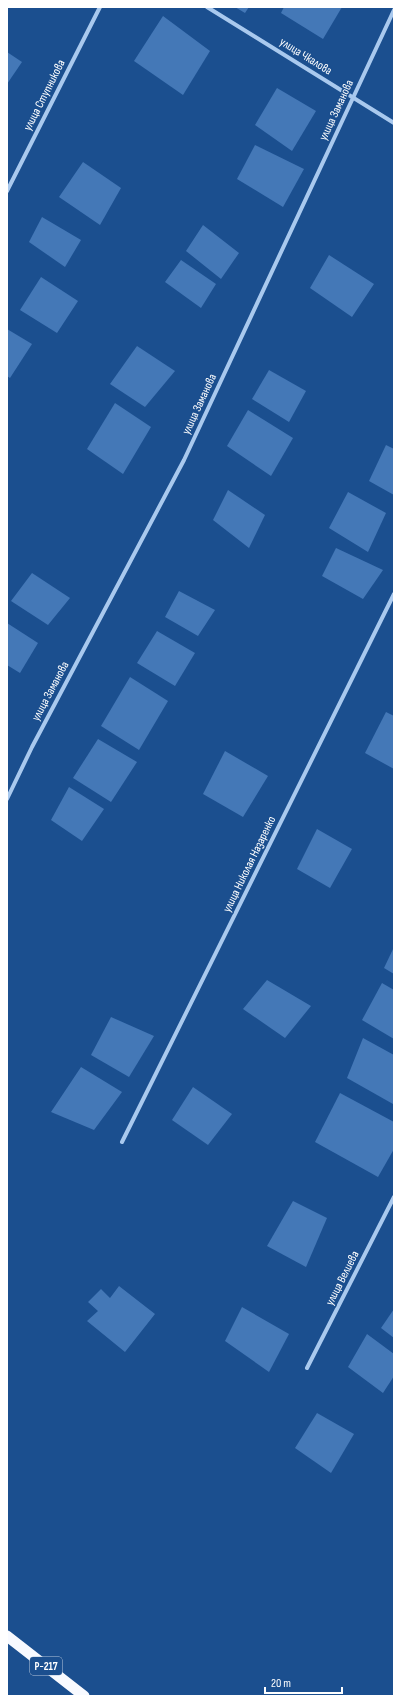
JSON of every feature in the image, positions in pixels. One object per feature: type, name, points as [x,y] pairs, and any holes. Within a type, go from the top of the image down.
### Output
[{"type":"highway","name":"Р-217","points":[[7,1636],[84,1696]]},
{"type":"street","name":"улица Ступникова","points":[[7,191],[100,7]]},
{"type":"street","name":"улица Чкалова","points":[[207,7],[394,122]]},
{"type":"street","name":"улица Заманова","points":[[7,799],[32,746],[184,460],[394,10]]},
{"type":"street","name":"улица Николая Назаренко","points":[[122,1142],[394,594]]},
{"type":"street","name":"улица Велиева","points":[[307,1368],[394,1197]]},
{"type":"building","points":[[235,7],[249,7],[245,13]]},
{"type":"building","points":[[284,7],[342,7],[323,39],[281,13]]},
{"type":"building","points":[[163,16],[210,51],[183,95],[134,61]]},
{"type":"building","points":[[7,52],[22,62],[7,84]]},
{"type":"building","points":[[277,88],[316,111],[292,151],[255,125]]},
{"type":"building","points":[[255,145],[304,169],[283,207],[237,179]]},
{"type":"building","points":[[83,162],[121,188],[100,225],[59,197]]},
{"type":"building","points":[[42,217],[81,240],[65,267],[29,242]]},
{"type":"building","points":[[203,225],[239,253],[221,279],[186,251]]},
{"type":"building","points":[[329,255],[374,284],[352,317],[310,288]]},
{"type":"building","points":[[181,260],[216,284],[201,308],[165,282]]},
{"type":"building","points":[[41,277],[78,301],[57,333],[20,310]]},
{"type":"building","points":[[7,329],[32,344],[10,378],[7,376]]},
{"type":"building","points":[[137,346],[175,371],[145,407],[110,384]]},
{"type":"building","points":[[269,370],[306,391],[289,422],[252,399]]},
{"type":"building","points":[[115,403],[151,427],[123,474],[87,449]]},
{"type":"building","points":[[248,410],[293,438],[271,476],[227,446]]},
{"type":"building","points":[[386,445],[394,449],[394,495],[369,481]]},
{"type":"building","points":[[228,490],[265,515],[249,548],[213,520]]},
{"type":"building","points":[[348,492],[386,513],[368,552],[329,528]]},
{"type":"building","points":[[336,548],[383,570],[363,599],[322,576]]},
{"type":"building","points":[[32,573],[70,598],[48,625],[11,601]]},
{"type":"building","points":[[179,591],[215,610],[198,636],[165,617]]},
{"type":"building","points":[[7,623],[38,643],[20,673],[7,665]]},
{"type":"building","points":[[157,631],[195,653],[175,686],[137,663]]},
{"type":"building","points":[[130,677],[168,701],[139,750],[101,726]]},
{"type":"building","points":[[386,712],[394,716],[394,769],[365,753]]},
{"type":"building","points":[[98,739],[137,762],[111,802],[73,778]]},
{"type":"building","points":[[225,751],[268,776],[243,817],[203,794]]},
{"type":"building","points":[[69,787],[104,809],[82,841],[51,820]]},
{"type":"building","points":[[317,829],[352,849],[330,888],[297,869]]},
{"type":"building","points":[[394,947],[394,974],[384,968]]},
{"type":"building","points":[[267,980],[311,1006],[285,1038],[243,1009]]},
{"type":"building","points":[[382,983],[394,990],[394,1039],[362,1020]]},
{"type":"building","points":[[111,1017],[154,1036],[129,1077],[91,1055]]},
{"type":"building","points":[[363,1038],[394,1055],[393,1104],[347,1078]]},
{"type":"building","points":[[81,1067],[122,1092],[94,1130],[51,1112]]},
{"type":"building","points":[[193,1087],[232,1114],[208,1145],[172,1120]]},
{"type":"building","points":[[340,1093],[394,1122],[394,1149],[378,1177],[315,1142]]},
{"type":"building","points":[[293,1201],[327,1218],[306,1267],[267,1246]]},
{"type":"building","points":[[119,1286],[155,1314],[125,1352],[87,1321],[98,1311],[88,1302],[101,1289],[110,1298]]},
{"type":"building","points":[[242,1307],[289,1334],[269,1372],[225,1341]]},
{"type":"building","points":[[394,1309],[394,1338],[381,1328]]},
{"type":"building","points":[[367,1334],[394,1354],[394,1376],[383,1393],[348,1367]]},
{"type":"building","points":[[317,1413],[354,1434],[331,1473],[295,1448]]}]
